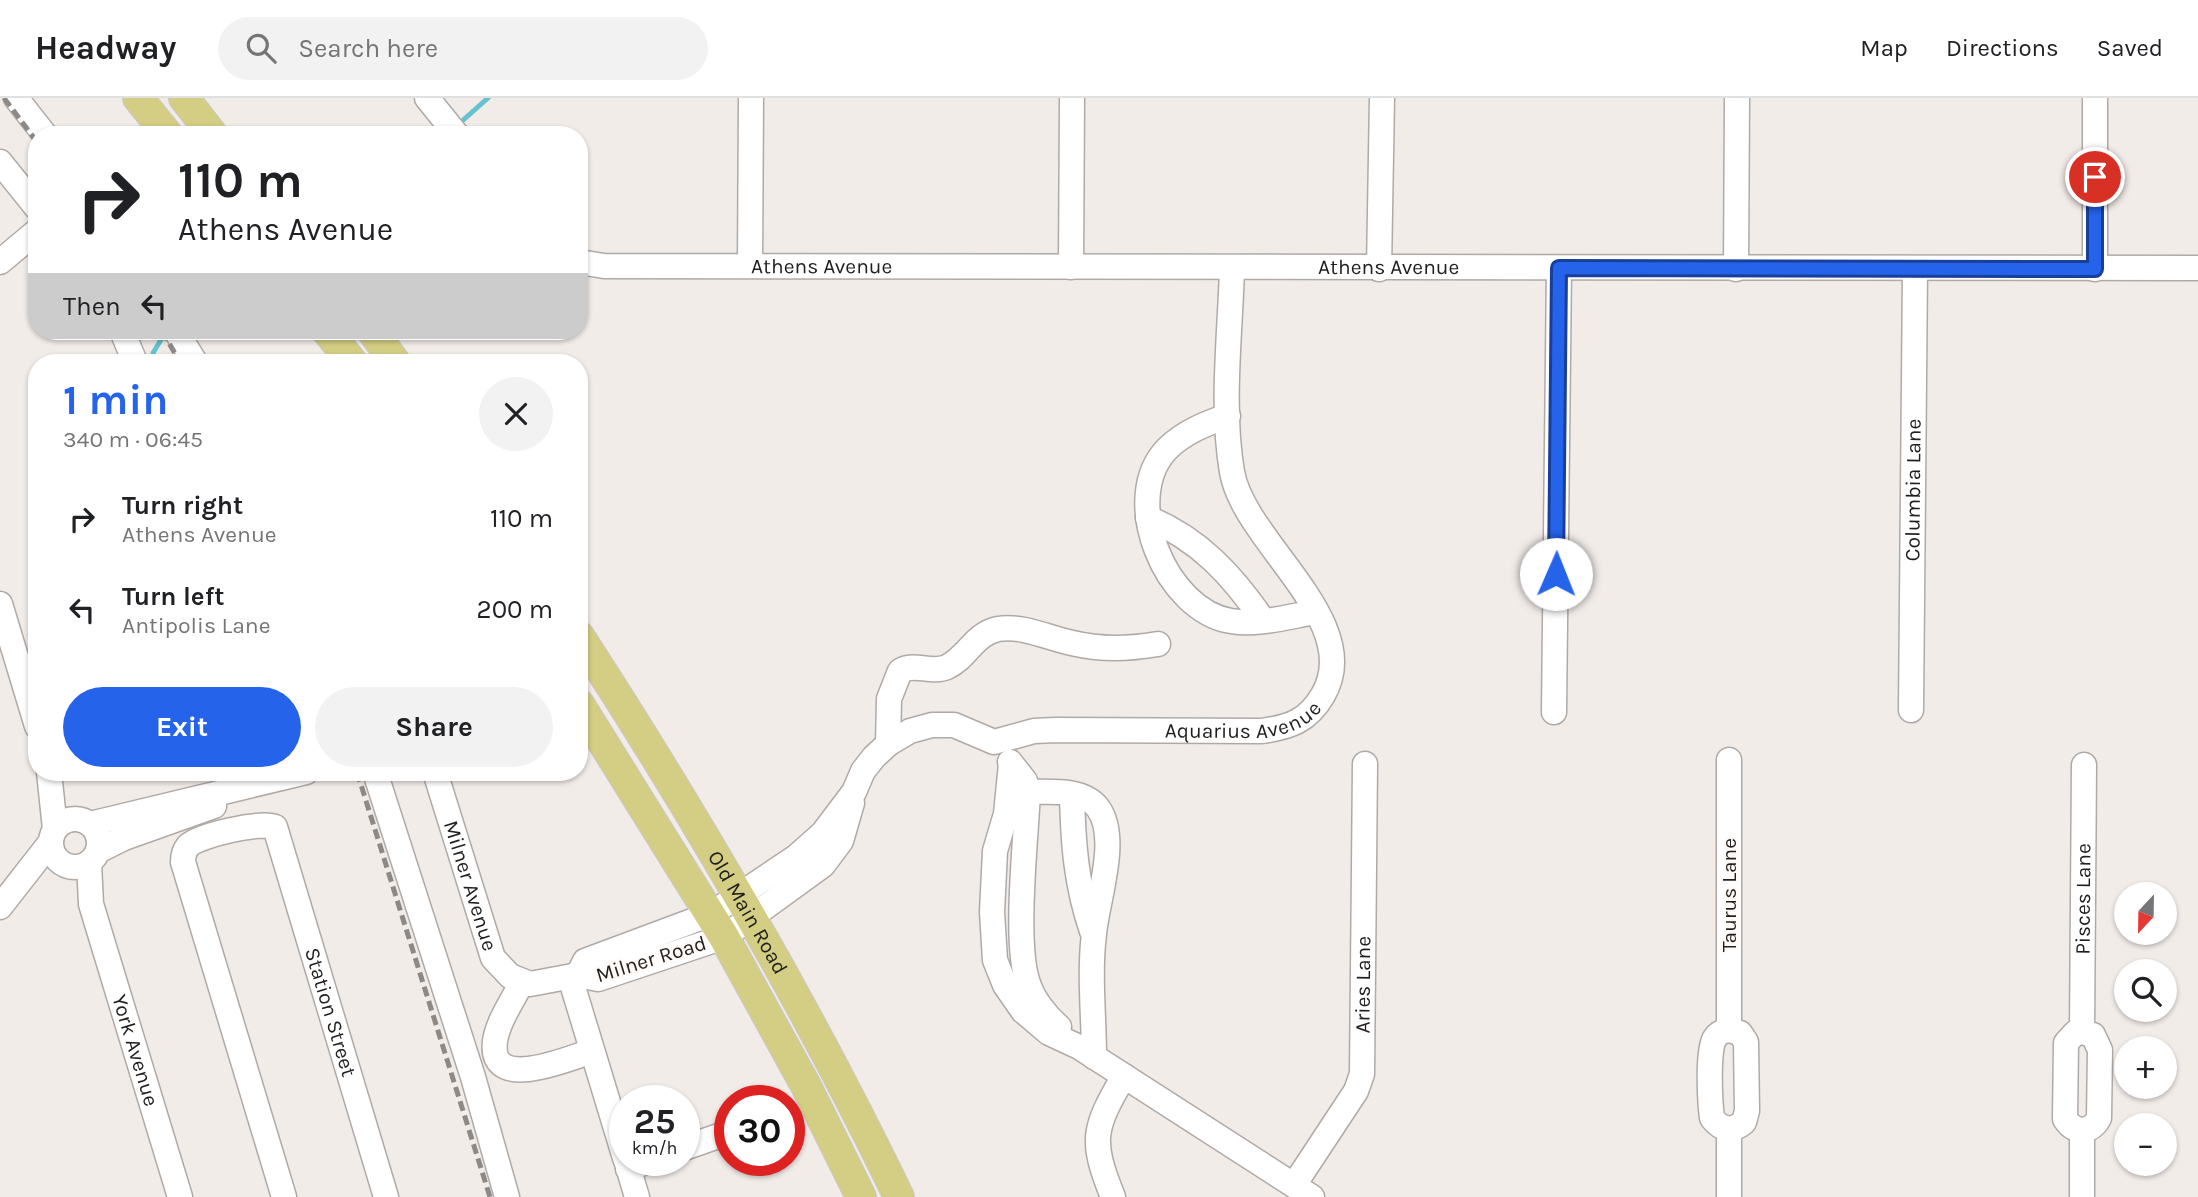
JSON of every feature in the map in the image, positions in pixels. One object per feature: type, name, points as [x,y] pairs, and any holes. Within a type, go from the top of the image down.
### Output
[{"type":"main road","points":[[138,98],[161,126]]},
{"type":"main road","points":[[184,98],[206,126]]},
{"type":"main road","points":[[334,340],[346,354]]},
{"type":"main road","name":"Old Main Road","points":[[588,650],[659,760],[744,907],[899,1197]]},
{"type":"main road","name":"Old Main Road","points":[[588,718],[718,925],[806,1086],[861,1197]]},
{"type":"street","points":[[16,98],[38,126]]},
{"type":"street","points":[[427,98],[450,126]]},
{"type":"street","points":[[750,265],[751,98]]},
{"type":"street","points":[[1071,267],[1072,98]]},
{"type":"street","points":[[1380,269],[1382,98]]},
{"type":"street","points":[[1736,269],[1737,98]]},
{"type":"street","points":[[2095,98],[2095,269]]},
{"type":"street","points":[[0,162],[28,197]]},
{"type":"street","points":[[0,261],[28,238]]},
{"type":"street","name":"Athens Avenue","points":[[588,263],[604,266],[1232,269],[2198,268]]},
{"type":"street","points":[[1554,712],[1559,268]]},
{"type":"street","name":"Aquarius Avenue","points":[[994,742],[1034,731],[1056,730],[1262,731],[1289,727],[1302,720],[1318,703],[1331,673],[1332,656],[1316,612],[1248,513],[1232,473],[1228,416],[1232,269]]},
{"type":"street","name":"Columbia Lane","points":[[1911,710],[1915,269]]},
{"type":"street","points":[[1228,416],[1205,424],[1167,449],[1154,474],[1149,495],[1151,540],[1174,581],[1192,602],[1231,621],[1263,621],[1316,612]]},
{"type":"street","points":[[1148,518],[1174,529],[1209,554],[1263,621]]},
{"type":"street","points":[[0,604],[28,696]]},
{"type":"street","points":[[888,744],[889,699],[900,671],[908,666],[945,667],[959,660],[980,635],[999,629],[1022,629],[1105,649],[1158,644]]},
{"type":"street","points":[[744,907],[810,845],[854,792],[863,771],[888,744],[910,731],[932,725],[971,730],[994,742],[1025,781],[1028,793],[1023,918],[1025,970],[1028,983],[1043,1010],[1087,1052]]},
{"type":"street","name":"Taurus Lane","points":[[1729,760],[1729,1030]]},
{"type":"street","points":[[1011,764],[1006,814],[995,851],[992,912],[995,960],[1005,985],[1023,1012],[1049,1033],[1087,1052],[1303,1191]]},
{"type":"street","name":"Aries Lane","points":[[1303,1191],[1356,1091],[1362,1074],[1365,764]]},
{"type":"street","name":"Pisces Lane","points":[[2082,1032],[2084,765]]},
{"type":"street","name":"York Avenue","points":[[53,781],[70,853],[91,904],[180,1197]]},
{"type":"street","name":"York Avenue","points":[[57,781],[98,836],[70,853]]},
{"type":"street","points":[[0,907],[17,887],[70,853],[124,838],[252,793],[277,781]]},
{"type":"street","points":[[378,781],[473,1077],[507,1197]]},
{"type":"street","name":"Milner Avenue","points":[[438,781],[493,958],[504,971],[522,982]]},
{"type":"street","points":[[70,853],[67,820],[86,822],[246,784],[270,783]]},
{"type":"street","points":[[1028,793],[1062,791],[1091,801],[1098,808],[1106,825],[1106,865],[1093,935],[1087,1052]]},
{"type":"street","points":[[1072,794],[1074,860],[1082,903],[1093,935]]},
{"type":"street","name":"Station Street","points":[[284,1197],[183,862],[184,853],[193,843],[257,824],[275,827],[386,1197]]},
{"type":"street","name":"Milner Road","points":[[574,976],[598,979],[718,925],[744,907]]},
{"type":"street","points":[[592,1051],[526,1070],[507,1069],[500,1063],[495,1041],[522,982],[538,984],[574,976],[592,1051],[609,1098]]},
{"type":"street","points":[[1729,1030],[1740,1034],[1746,1042],[1747,1070],[1746,1116],[1740,1126],[1729,1129],[1716,1124],[1711,1111],[1713,1041],[1717,1035],[1729,1030]]},
{"type":"street","points":[[2082,1032],[2093,1035],[2099,1044],[2100,1082],[2099,1118],[2093,1127],[2082,1130],[2069,1125],[2064,1112],[2066,1043],[2076,1033],[2082,1032]]},
{"type":"street","points":[[1113,1197],[1098,1161],[1097,1134],[1105,1109],[1124,1076]]},
{"type":"street","points":[[1729,1129],[1729,1197]]},
{"type":"street","points":[[2082,1130],[2082,1197]]},
{"type":"street","points":[[634,1176],[637,1197]]},
{"type":"waterway","points":[[461,122],[488,98]]},
{"type":"waterway","points":[[153,354],[161,340]]},
{"type":"railway","points":[[4,98],[28,130]]},
{"type":"railway","points":[[167,340],[175,354]]},
{"type":"railway","points":[[360,781],[490,1197]]},
{"type":"route","points":[[1556,574],[1559,268],[2095,269],[2095,177]]}]
